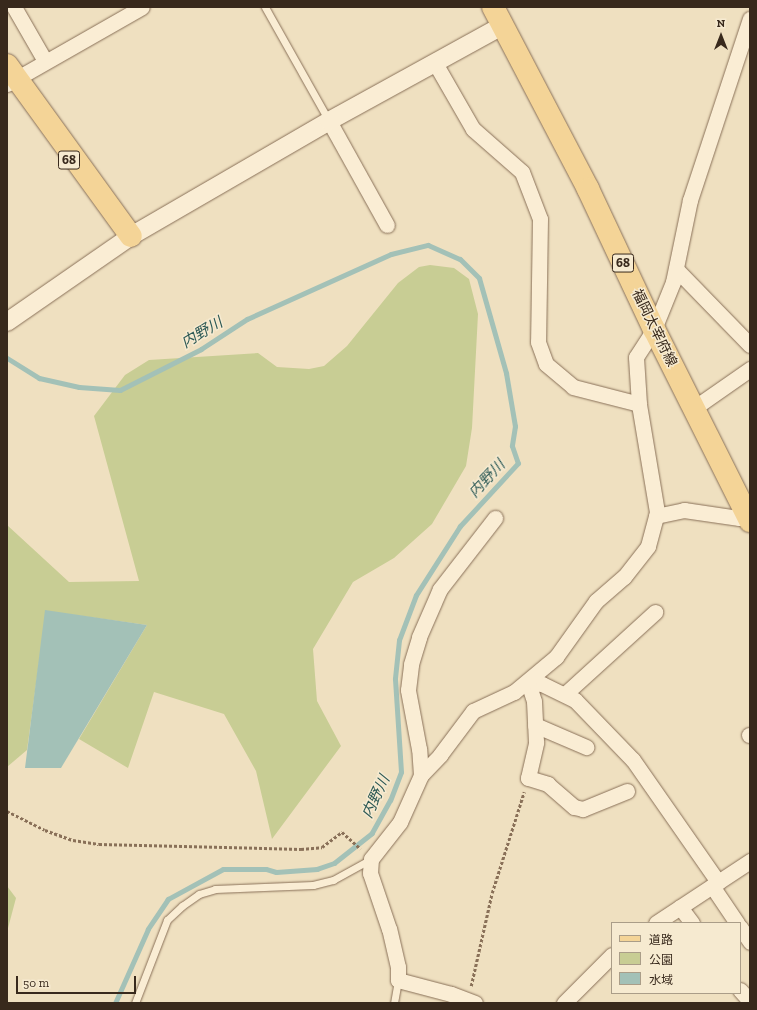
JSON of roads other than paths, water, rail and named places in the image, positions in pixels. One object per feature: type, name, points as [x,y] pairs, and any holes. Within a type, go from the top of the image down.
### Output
[{"type":"main road","name":"福岡太宰府線","points":[[493,7],[588,189],[654,329],[748,518]]},
{"type":"main road","name":"68","points":[[9,79],[131,236]]},
{"type":"street","points":[[15,7],[46,61]]},
{"type":"street","points":[[9,79],[46,61],[142,7]]},
{"type":"street","points":[[472,999],[398,980],[394,951],[370,873],[371,859],[400,822],[421,775],[440,755],[473,711],[514,692],[528,682],[556,657],[596,601],[629,570],[648,546],[656,516],[655,488],[639,404],[636,357],[654,329],[674,282],[690,200],[750,19]]},
{"type":"street","points":[[7,322],[131,236],[329,121],[502,26]]},
{"type":"street","points":[[435,63],[473,128],[522,172],[540,219],[538,342],[546,364],[573,387],[639,404]]},
{"type":"street","points":[[329,121],[387,225]]},
{"type":"street","points":[[676,269],[750,345]]},
{"type":"street","points":[[694,408],[750,369]]},
{"type":"street","points":[[656,516],[684,510],[748,518]]},
{"type":"street","points":[[421,775],[419,749],[408,690],[411,664],[419,637],[440,588],[495,518]]},
{"type":"street","points":[[565,694],[655,612]]},
{"type":"street","points":[[528,682],[542,684],[575,700],[633,760],[715,884],[736,922]]},
{"type":"street","points":[[528,682],[534,701],[536,742],[528,778],[548,784],[574,807],[583,809],[627,791]]},
{"type":"street","points":[[535,724],[586,747]]},
{"type":"street","points":[[658,922],[750,861]]},
{"type":"street","points":[[680,907],[691,922]]},
{"type":"street","points":[[741,928],[750,942]]},
{"type":"street","points":[[564,1003],[611,956]]},
{"type":"lane","points":[[266,7],[329,121]]},
{"type":"lane","points":[[135,1003],[167,920],[182,906],[199,894],[215,889],[313,885],[333,880],[371,859]]},
{"type":"lane","points":[[394,1003],[398,980]]},
{"type":"water","points":[[45,610],[147,625],[61,768],[25,768]]},
{"type":"waterway","name":"内野川","points":[[7,358],[39,378],[79,387],[120,390],[201,349],[247,319],[391,254],[428,245],[460,259],[479,278],[506,373],[515,426],[512,446],[518,463],[460,526],[416,595],[399,640],[395,679],[401,772],[390,800],[372,833],[334,863],[317,869],[276,872],[266,869],[223,869],[168,899],[148,929],[115,1003]]}]
